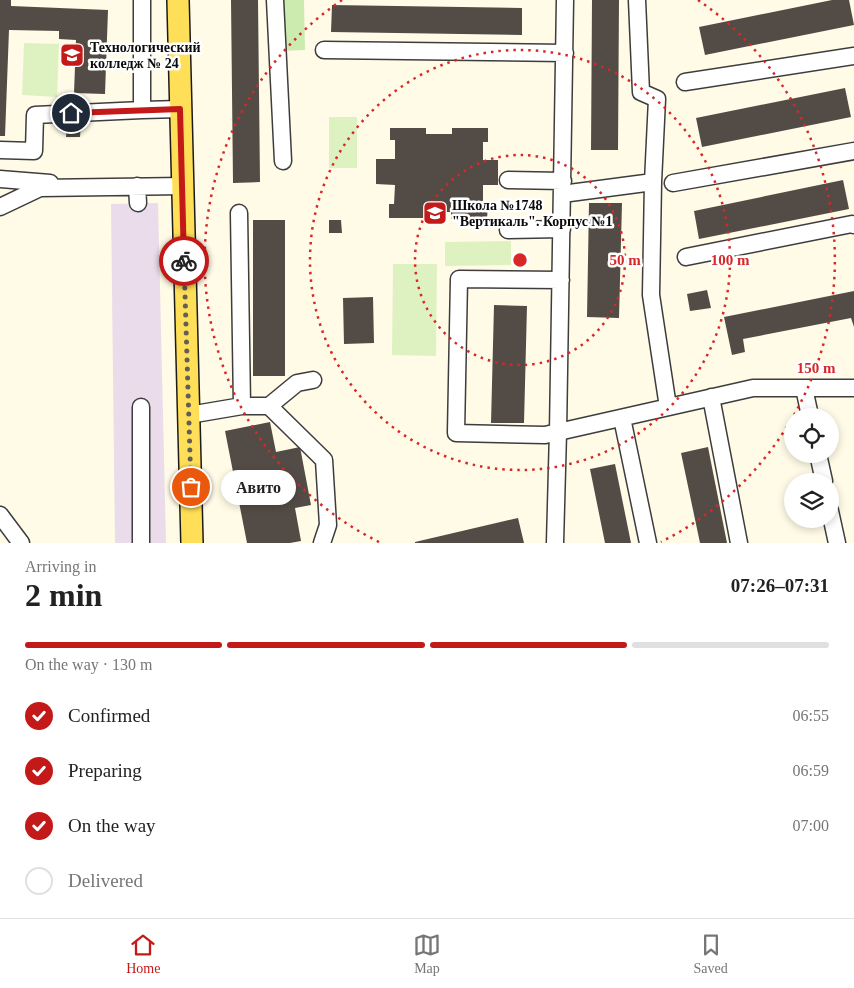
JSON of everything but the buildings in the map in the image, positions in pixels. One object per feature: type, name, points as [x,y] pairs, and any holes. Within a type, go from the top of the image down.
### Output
[{"type":"main road","points":[[178,0],[192,543]]},
{"type":"lane","points":[[142,0],[142,110]]},
{"type":"lane","points":[[274,0],[284,161]]},
{"type":"lane","points":[[555,543],[565,0]]},
{"type":"lane","points":[[637,0],[641,92],[657,99],[649,262],[651,295],[668,407]]},
{"type":"lane","points":[[324,50],[565,53]]},
{"type":"lane","points":[[685,82],[854,56]]},
{"type":"lane","points":[[0,150],[34,151],[36,115],[180,109]]},
{"type":"lane","points":[[673,183],[854,151]]},
{"type":"lane","points":[[0,179],[41,181],[69,188]]},
{"type":"lane","points":[[508,180],[562,188],[653,182]]},
{"type":"lane","points":[[137,186],[138,203]]},
{"type":"lane","points":[[0,207],[40,188],[183,186]]},
{"type":"lane","points":[[239,213],[242,406]]},
{"type":"lane","points":[[686,257],[853,221]]},
{"type":"lane","points":[[508,230],[562,229]]},
{"type":"lane","points":[[561,280],[458,279],[456,433],[545,435],[753,388],[854,388]]},
{"type":"lane","points":[[189,416],[242,406],[269,406],[297,383],[313,380]]},
{"type":"lane","points":[[804,388],[808,408]]},
{"type":"lane","points":[[711,398],[739,543]]},
{"type":"lane","points":[[269,406],[324,460],[328,525],[322,543]]},
{"type":"lane","points":[[141,407],[141,543]]},
{"type":"lane","points":[[622,418],[648,543]]},
{"type":"lane","points":[[0,515],[21,543]]},
{"type":"lane","points":[[834,528],[837,543]]},
{"type":"shaded area","points":[[158,203],[166,543],[115,543],[111,204]]},
{"type":"green space","points":[[275,0],[304,0],[305,50],[277,51]]},
{"type":"green space","points":[[24,43],[59,44],[57,97],[22,95]]},
{"type":"green space","points":[[329,117],[357,117],[357,168],[329,168]]},
{"type":"green space","points":[[511,241],[511,265],[445,266],[445,242]]},
{"type":"green space","points":[[393,264],[437,264],[436,356],[392,355]]},
{"type":"way so far","points":[[184,261],[191,487]]},
{"type":"place","name":"Технологический колледж № 24","points":[[72,55]]},
{"type":"place","name":"Школа №1748 \"Вертикаль\". Корпус №1","points":[[435,213]]},
{"type":"place","name":"Авито","points":[[191,487]]},
{"type":"route","points":[[71,113],[180,109],[184,261]]}]
